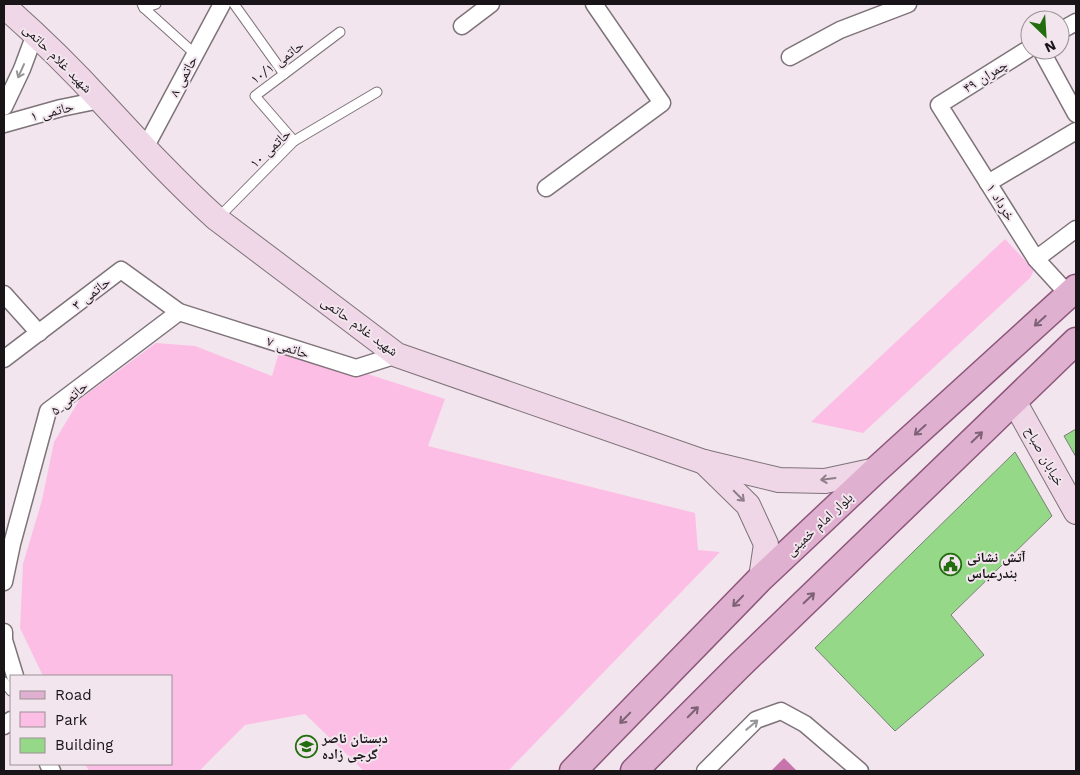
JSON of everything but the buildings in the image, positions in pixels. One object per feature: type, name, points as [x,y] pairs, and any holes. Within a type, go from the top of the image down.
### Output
[{"type":"main road","name":"بلوار امام خمینی","points":[[573,771],[761,578],[1072,291]]},
{"type":"main road","points":[[634,771],[738,667],[1076,341]]},
{"type":"street","name":"حاتمی ۸","points":[[145,148],[222,4]]},
{"type":"street","points":[[462,26],[491,4]]},
{"type":"street","points":[[546,188],[662,103],[594,4]]},
{"type":"street","points":[[790,57],[840,30],[908,4]]},
{"type":"street","name":"شهید غلام حاتمی","points":[[4,6],[35,34],[194,199],[216,219],[397,356],[704,462],[748,505],[766,544],[761,578]]},
{"type":"street","points":[[4,107],[22,69],[35,34]]},
{"type":"street","name":"چمران ۴۹","points":[[939,105],[1020,54]]},
{"type":"street","points":[[1046,60],[1076,114]]},
{"type":"street","name":"حاتمی ۱","points":[[4,124],[61,108],[100,100]]},
{"type":"street","name":"خرداد ۱","points":[[939,105],[1036,259],[1072,291]]},
{"type":"street","points":[[988,183],[1076,132]]},
{"type":"street","points":[[1036,259],[1076,229]]},
{"type":"street","name":"حاتمی ۳","points":[[4,358],[121,270],[179,312]]},
{"type":"street","points":[[4,294],[39,333]]},
{"type":"street","name":"حاتمی ۷","points":[[179,312],[356,368],[397,356]]},
{"type":"street","name":"حاتمی ۵","points":[[4,582],[8,539],[48,411],[179,312]]},
{"type":"street","name":"خیابان صباح","points":[[1014,401],[1076,512]]},
{"type":"street","points":[[704,462],[779,480],[825,481],[876,470]]},
{"type":"street","points":[[4,632],[4,640],[15,675]]},
{"type":"street","points":[[705,771],[756,720],[781,711],[805,724],[860,771]]},
{"type":"lane","points":[[143,6],[156,4]]},
{"type":"lane","points":[[234,4],[284,74]]},
{"type":"lane","points":[[143,6],[195,54]]},
{"type":"lane","name":"حاتمی ۱۰/۱","points":[[294,141],[255,96],[340,32]]},
{"type":"lane","name":"حاتمی ۱۰","points":[[216,219],[294,141],[377,92]]},
{"type":"green space","points":[[1005,239],[1034,270],[1030,278],[863,433],[811,422]]},
{"type":"green space","points":[[156,343],[195,346],[272,376],[281,346],[445,399],[428,446],[695,513],[698,550],[720,552],[508,771],[364,771],[305,714],[245,725],[199,771],[89,771],[86,765],[172,765],[172,675],[43,675],[20,628],[23,564],[42,500],[54,442],[80,399]]},
{"type":"shaded area","points":[[784,758],[797,771],[771,771]]},
{"type":"place","name":"آتش نشانی بندرعباس","points":[[951,565]]},
{"type":"place","name":"دبستان ناصر گرجی زاده","points":[[306,746]]}]
